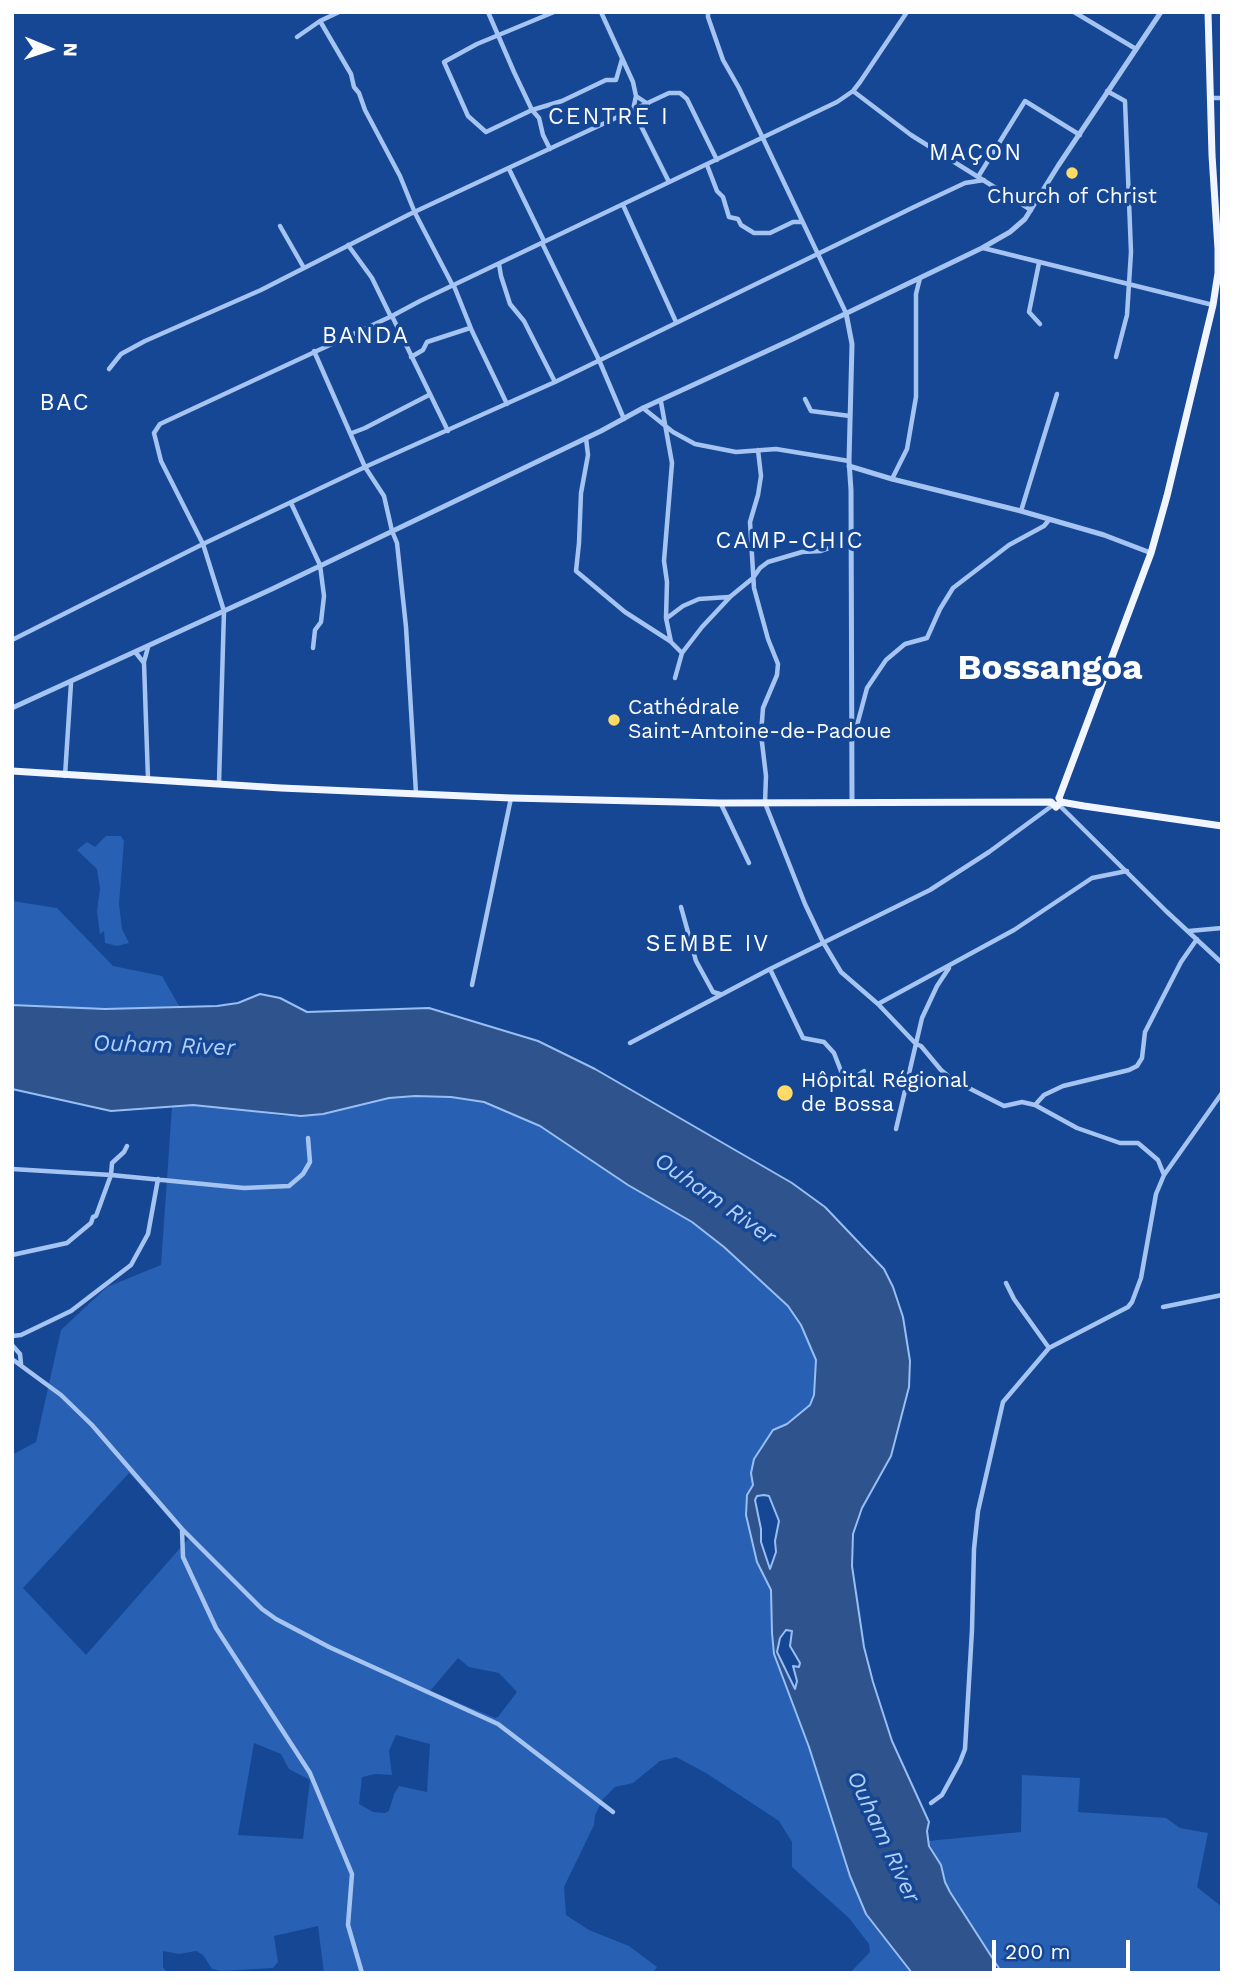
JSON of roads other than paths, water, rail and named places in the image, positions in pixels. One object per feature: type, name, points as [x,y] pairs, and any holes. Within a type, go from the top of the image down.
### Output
[{"type":"main road","points":[[1057,802],[1151,553],[1213,305],[1218,273],[1208,12]]},
{"type":"main road","points":[[12,771],[416,795],[511,798],[720,803],[1057,802],[1222,826]]},
{"type":"street","points":[[297,37],[339,12]]},
{"type":"street","points":[[488,12],[532,110],[540,118],[543,135],[550,149]]},
{"type":"street","points":[[554,12],[477,44],[444,62],[461,103],[467,108],[473,123],[486,132],[606,80],[616,80],[622,59]]},
{"type":"street","points":[[601,12],[633,82],[636,96],[633,110],[669,182]]},
{"type":"street","points":[[708,12],[723,60],[739,88],[846,313],[852,344],[849,463],[852,540],[852,803]]},
{"type":"street","points":[[219,783],[224,611],[203,544],[161,461],[154,433],[159,424],[837,102],[853,91],[907,12]]},
{"type":"street","points":[[1074,12],[1136,49]]},
{"type":"street","points":[[12,708],[136,653],[982,248],[1019,225],[1031,210],[1161,12]]},
{"type":"street","points":[[320,21],[351,74],[354,87],[454,286],[470,328],[507,404]]},
{"type":"street","points":[[853,91],[911,135],[1031,210]]},
{"type":"street","points":[[1107,91],[1125,101],[1131,285],[1127,315],[1116,357]]},
{"type":"street","points":[[109,369],[121,354],[145,341],[261,290],[348,244],[669,93],[680,93],[687,99],[717,160]]},
{"type":"street","points":[[636,96],[649,104]]},
{"type":"street","points":[[1211,98],[1222,98]]},
{"type":"street","points":[[978,177],[1024,101],[1080,135]]},
{"type":"street","points":[[707,165],[729,216],[738,219],[741,225],[754,233],[770,233],[793,222],[802,222]]},
{"type":"street","points":[[509,169],[624,419]]},
{"type":"street","points":[[12,640],[203,544],[365,467],[555,382],[965,183],[984,180]]},
{"type":"street","points":[[623,205],[676,322]]},
{"type":"street","points":[[280,226],[304,268]]},
{"type":"street","points":[[348,244],[372,278],[448,431]]},
{"type":"street","points":[[982,248],[1222,307]]},
{"type":"street","points":[[1040,263],[1029,312],[1040,324]]},
{"type":"street","points":[[499,264],[510,304],[524,321],[555,382]]},
{"type":"street","points":[[892,480],[907,449],[916,397],[916,294],[920,278]]},
{"type":"street","points":[[411,357],[423,350],[427,342],[470,328]]},
{"type":"street","points":[[314,351],[365,467],[384,496],[397,543],[416,795]]},
{"type":"street","points":[[1021,511],[1057,394]]},
{"type":"street","points":[[352,433],[429,395]]},
{"type":"street","points":[[805,399],[811,411],[851,416]]},
{"type":"street","points":[[661,402],[672,463],[664,561],[667,582],[666,618],[671,642]]},
{"type":"street","points":[[643,408],[665,426],[695,444],[736,452],[776,449],[849,463],[892,480],[1021,511],[1104,535],[1151,553]]},
{"type":"street","points":[[586,438],[588,456],[581,494],[576,571],[625,612],[671,642],[682,653]]},
{"type":"street","points":[[758,450],[761,476],[750,522],[753,578],[768,639],[778,664],[777,675],[763,708],[761,734],[766,776],[765,803],[823,942],[841,972],[921,1046],[941,1070],[1004,1106],[1022,1102],[1035,1105],[1077,1128],[1120,1143],[1138,1143],[1158,1160],[1164,1175]]},
{"type":"street","points":[[291,503],[320,565],[324,596],[321,622],[315,630],[313,648]]},
{"type":"street","points":[[852,735],[856,729],[866,688],[886,660],[905,644],[927,638],[940,609],[953,589],[1009,545],[1044,526],[1049,520]]},
{"type":"street","points":[[675,678],[682,653],[702,627],[768,562],[802,552],[821,551],[852,540]]},
{"type":"street","points":[[666,618],[699,599],[732,596]]},
{"type":"street","points":[[148,647],[144,663],[148,779]]},
{"type":"street","points":[[136,653],[144,663]]},
{"type":"street","points":[[65,776],[71,683]]},
{"type":"street","points":[[472,985],[511,798]]},
{"type":"street","points":[[630,1043],[770,969],[930,890],[989,852],[1057,802],[1222,963]]},
{"type":"street","points":[[720,803],[749,863]]},
{"type":"street","points":[[878,1004],[1014,930],[1092,878],[1127,871]]},
{"type":"street","points":[[681,907],[696,961],[713,992],[720,995]]},
{"type":"street","points":[[1189,931],[1222,928]]},
{"type":"street","points":[[1035,1105],[1044,1095],[1063,1086],[1137,1066],[1142,1058],[1145,1032],[1181,962],[1198,939]]},
{"type":"street","points":[[896,1129],[922,1018],[937,986],[952,965]]},
{"type":"street","points":[[770,969],[803,1038],[824,1042],[834,1053],[841,1071],[847,1076],[855,1077],[864,1071]]},
{"type":"street","points":[[931,1803],[942,1795],[965,1749],[978,1511],[1003,1402],[1049,1348],[1128,1307],[1132,1302],[1141,1278],[1156,1194],[1164,1175],[1222,1093]]},
{"type":"street","points":[[12,1169],[111,1175],[244,1188],[289,1186],[303,1174],[310,1162],[308,1138]]},
{"type":"street","points":[[12,1255],[67,1243],[96,1216],[111,1175],[112,1163],[127,1146]]},
{"type":"street","points":[[12,1336],[21,1335],[71,1311],[131,1265],[148,1234],[158,1179]]},
{"type":"street","points":[[1006,1283],[1049,1348]]},
{"type":"street","points":[[1163,1307],[1222,1295]]},
{"type":"street","points":[[12,1345],[20,1353],[22,1365]]},
{"type":"street","points":[[12,1359],[61,1395],[92,1425],[182,1529],[262,1609],[329,1647],[498,1724],[613,1812]]},
{"type":"street","points":[[182,1529],[183,1557],[216,1628],[310,1773],[352,1874],[348,1925],[362,1973]]},
{"type":"water","name":"Ouham River","points":[[260,994],[280,998],[307,1012],[429,1008],[538,1041],[595,1069],[792,1183],[825,1207],[884,1269],[903,1317],[910,1361],[909,1387],[891,1456],[862,1508],[853,1534],[852,1566],[864,1647],[892,1741],[929,1822],[929,1846],[941,1865],[950,1892],[1002,1973],[912,1973],[866,1914],[850,1876],[809,1747],[774,1654],[771,1590],[757,1562],[746,1515],[747,1495],[753,1485],[751,1473],[754,1459],[773,1430],[787,1424],[810,1405],[814,1395],[816,1360],[801,1325],[788,1306],[724,1247],[692,1222],[628,1185],[540,1126],[484,1102],[451,1097],[415,1096],[389,1098],[323,1114],[301,1116],[193,1105],[111,1111],[12,1089],[12,1005],[105,1009],[238,1003]],"holes":[[[757,1496],[769,1496],[779,1521],[776,1552],[770,1569],[761,1542],[755,1500]],[[786,1630],[792,1631],[790,1646],[800,1663],[799,1667],[793,1666],[797,1681],[795,1689],[777,1652],[780,1638]]]},
{"type":"place","name":"Church of Christ","points":[[1072,173]]},
{"type":"place","name":"Cathédrale Saint-Antoine-de-Padoue","points":[[614,720]]},
{"type":"place","name":"Hôpital Régional de Bossa","points":[[785,1093]]},
{"type":"district","name":"CENTRE I","points":[[609,117]]},
{"type":"district","name":"MAÇON","points":[[976,153]]},
{"type":"district","name":"BANDA","points":[[366,336]]},
{"type":"district","name":"BAC","points":[[65,403]]},
{"type":"district","name":"CAMP-CHIC","points":[[790,541]]},
{"type":"district","name":"Bossangoa","points":[[1050,669]]},
{"type":"district","name":"SEMBE IV","points":[[708,944]]}]
